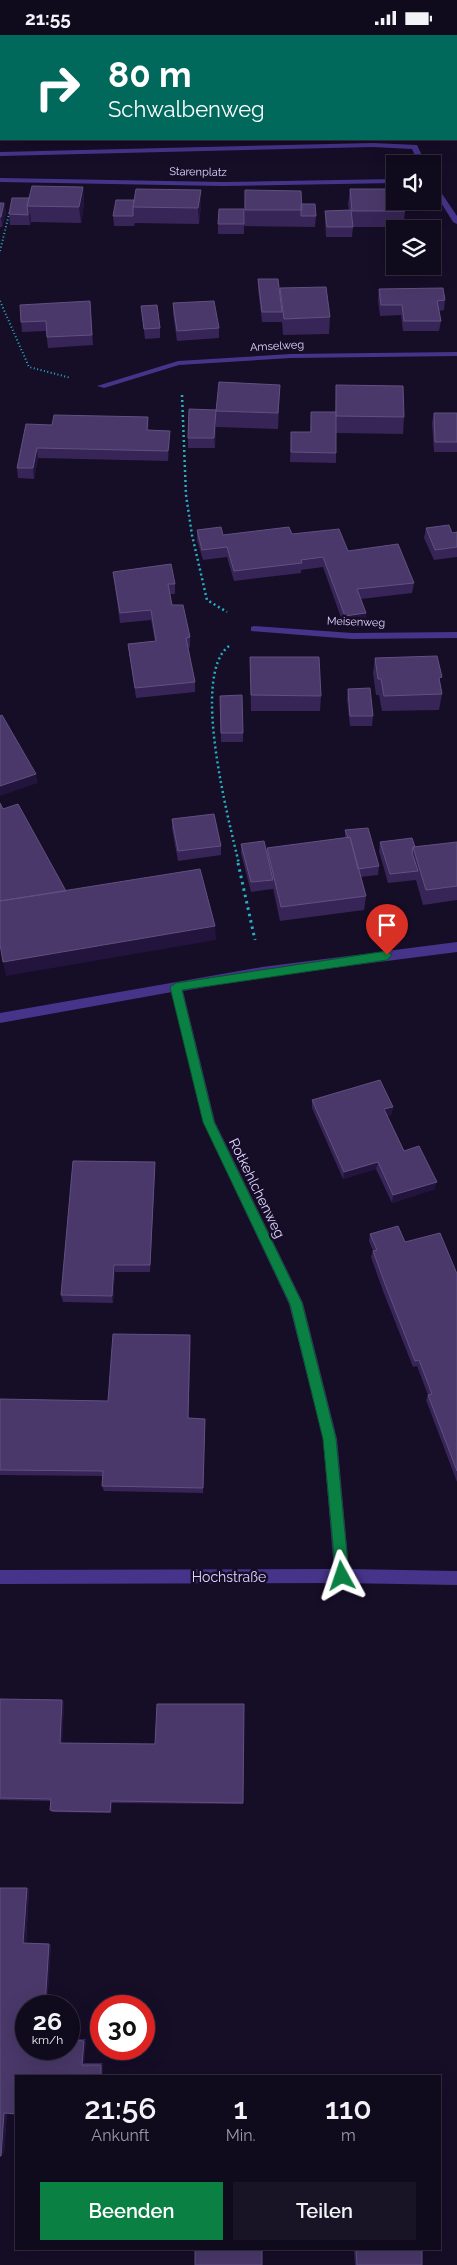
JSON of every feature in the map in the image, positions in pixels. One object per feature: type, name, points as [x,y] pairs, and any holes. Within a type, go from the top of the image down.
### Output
[{"type":"street","name":"Starenplatz","points":[[0,154],[372,145],[414,147],[418,155]]},
{"type":"street","name":"Starenplatz","points":[[0,180],[224,184],[386,181]]},
{"type":"street","points":[[441,196],[457,222]]},
{"type":"street","name":"Amselweg","points":[[101,386],[178,363],[291,356],[457,354]]},
{"type":"street","name":"Meisenweg","points":[[254,629],[352,636],[457,635]]},
{"type":"street","points":[[0,1018],[262,973],[457,947]]},
{"type":"street","name":"Rotkehlchenweg","points":[[176,987],[209,1122],[296,1303],[330,1439],[342,1576]]},
{"type":"street","name":"Hochstraße","points":[[0,1577],[342,1576],[457,1578]]},
{"type":"path","points":[[0,251],[16,180]]},
{"type":"path","points":[[0,301],[4,317],[25,350],[29,367],[101,386]]},
{"type":"path","points":[[178,363],[185,416],[186,493],[194,544],[207,601],[254,629],[221,652],[215,673],[212,719],[221,791],[262,973]]},
{"type":"building","points":[[32,186],[83,187],[79,207],[27,206]]},
{"type":"building","points":[[136,189],[201,190],[198,208],[133,207]]},
{"type":"building","points":[[350,189],[386,189],[386,210],[405,211],[352,211]]},
{"type":"building","points":[[245,190],[301,191],[302,210],[245,210]]},
{"type":"building","points":[[12,198],[29,198],[27,206],[28,215],[9,214]]},
{"type":"building","points":[[116,200],[134,200],[133,216],[113,216]]},
{"type":"building","points":[[0,203],[4,203],[1,217],[0,217]]},
{"type":"building","points":[[301,204],[315,204],[316,216],[301,216]]},
{"type":"building","points":[[219,209],[244,209],[244,224],[218,224]]},
{"type":"building","points":[[351,210],[353,227],[327,227],[325,211]]},
{"type":"building","points":[[258,279],[278,279],[282,312],[262,312]]},
{"type":"building","points":[[326,287],[330,317],[284,319],[280,288]]},
{"type":"building","points":[[443,288],[445,300],[437,301],[441,321],[404,321],[402,305],[381,305],[379,289]]},
{"type":"building","points":[[90,301],[92,335],[47,337],[46,321],[21,322],[20,305]]},
{"type":"building","points":[[214,301],[219,328],[177,331],[173,303]]},
{"type":"building","points":[[157,305],[160,328],[144,329],[141,306]]},
{"type":"building","points":[[219,382],[280,385],[278,413],[216,411]]},
{"type":"building","points":[[336,385],[403,386],[404,417],[336,416]]},
{"type":"building","points":[[189,409],[216,410],[214,438],[188,438]]},
{"type":"building","points":[[311,412],[336,412],[336,453],[291,452],[291,432],[311,432]]},
{"type":"building","points":[[434,413],[457,413],[457,442],[435,442]]},
{"type":"building","points":[[54,415],[148,417],[147,430],[170,431],[168,451],[37,448],[33,468],[17,468],[26,424],[52,425]]},
{"type":"building","points":[[449,525],[452,533],[457,532],[457,547],[435,550],[426,528]]},
{"type":"building","points":[[221,527],[223,535],[289,527],[292,534],[339,529],[348,551],[398,544],[414,583],[357,589],[366,613],[345,616],[323,557],[301,560],[302,563],[234,571],[227,547],[202,550],[197,530]]},
{"type":"building","points":[[171,564],[175,584],[168,584],[172,605],[183,605],[190,637],[186,638],[195,682],[135,688],[128,644],[156,641],[151,610],[120,613],[113,572]]},
{"type":"building","points":[[437,656],[442,677],[439,678],[442,694],[384,696],[381,679],[378,679],[375,658]]},
{"type":"building","points":[[250,657],[319,657],[321,696],[251,695]]},
{"type":"building","points":[[370,688],[373,716],[350,716],[348,689]]},
{"type":"building","points":[[242,695],[243,733],[221,733],[220,696]]},
{"type":"building","points":[[2,715],[36,774],[0,786],[0,716]]},
{"type":"building","points":[[0,803],[3,809],[18,804],[66,891],[0,901]]},
{"type":"building","points":[[214,814],[221,846],[178,851],[172,819]]},
{"type":"building","points":[[368,828],[379,866],[358,869],[350,837],[348,838],[345,830]]},
{"type":"building","points":[[350,837],[366,896],[281,907],[267,848]]},
{"type":"building","points":[[412,838],[415,847],[413,847],[412,853],[418,871],[390,874],[380,842]]},
{"type":"building","points":[[264,841],[273,880],[251,882],[241,844]]},
{"type":"building","points":[[457,842],[457,886],[426,890],[413,847]]},
{"type":"building","points":[[200,869],[215,926],[3,962],[0,944],[0,901]]},
{"type":"building","points":[[380,1080],[393,1107],[384,1109],[404,1151],[419,1146],[437,1182],[393,1195],[378,1162],[344,1172],[312,1100]]},
{"type":"building","points":[[73,1161],[155,1162],[150,1265],[114,1265],[112,1296],[61,1295]]},
{"type":"building","points":[[398,1226],[405,1242],[440,1233],[457,1274],[457,1471],[428,1395],[432,1394],[419,1360],[415,1361],[373,1251],[377,1250],[370,1234]]},
{"type":"building","points":[[113,1334],[190,1335],[188,1418],[205,1419],[203,1488],[102,1486],[103,1471],[0,1470],[0,1399],[108,1401]]},
{"type":"building","points":[[0,1699],[62,1700],[60,1743],[155,1744],[157,1704],[244,1704],[243,1803],[111,1801],[110,1812],[55,1811],[50,1810],[51,1799],[0,1798]]},
{"type":"building","points":[[0,1888],[27,1888],[23,1943],[49,1944],[46,1995],[15,1995],[15,2060],[80,2060],[80,2041],[84,2041],[82,2065],[101,2065],[101,2075],[15,2075],[15,2114],[4,2113],[1,2156]]},
{"type":"building","points":[[195,2250],[262,2250],[262,2265],[195,2265]]},
{"type":"building","points":[[356,2250],[422,2250],[422,2265],[357,2265]]},
{"type":"route","points":[[342,1576],[330,1439],[296,1303],[209,1122],[176,987],[387,955]]}]
